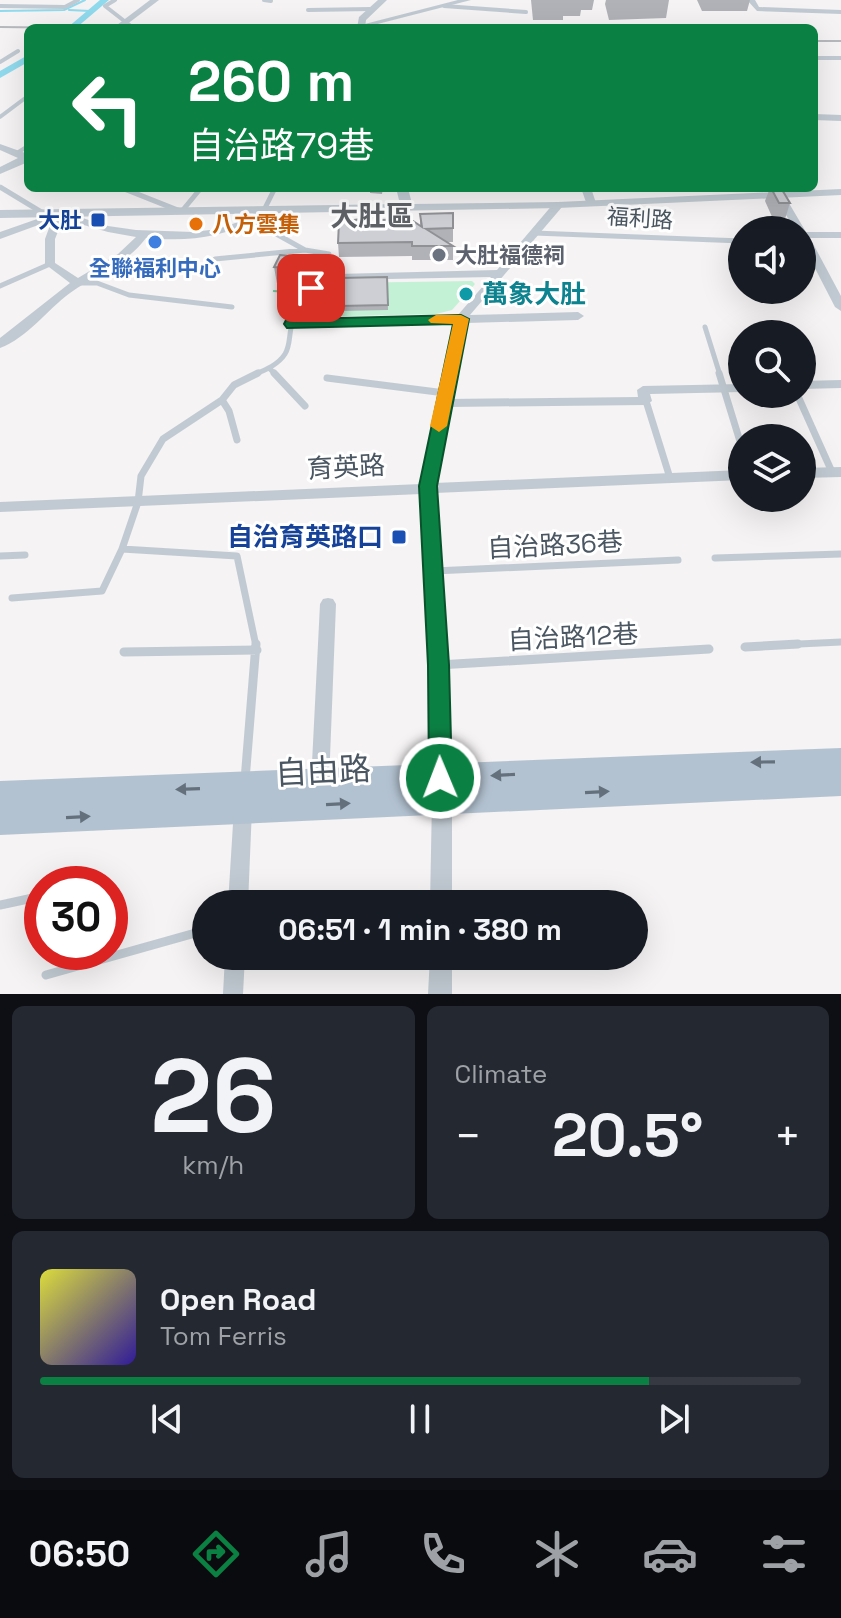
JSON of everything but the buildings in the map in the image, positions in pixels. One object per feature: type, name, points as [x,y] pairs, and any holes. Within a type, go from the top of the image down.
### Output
[{"type":"main road","name":"自由路","points":[[0,821],[244,798],[441,789],[841,761]]},
{"type":"main road","name":"自由路","points":[[0,795],[244,798],[320,783],[441,789],[841,783]]},
{"type":"street","points":[[121,24],[155,0]]},
{"type":"street","points":[[360,24],[370,9],[383,0]]},
{"type":"street","points":[[371,24],[467,0]]},
{"type":"street","points":[[751,0],[757,9],[769,11],[841,12]]},
{"type":"street","points":[[816,0],[821,12]]},
{"type":"street","points":[[818,58],[841,58]]},
{"type":"street","points":[[818,117],[841,118]]},
{"type":"street","points":[[0,147],[24,157]]},
{"type":"street","points":[[0,171],[24,158]]},
{"type":"street","points":[[131,192],[182,211]]},
{"type":"street","points":[[403,192],[407,208]]},
{"type":"street","points":[[587,192],[591,203]]},
{"type":"street","points":[[0,214],[558,205],[762,192]]},
{"type":"street","points":[[778,192],[792,216]]},
{"type":"street","points":[[818,192],[841,192]]},
{"type":"street","points":[[441,890],[438,665],[428,486],[461,319],[558,205]]},
{"type":"street","points":[[0,236],[60,214],[87,225],[143,234],[196,235],[220,232],[253,221],[264,210]]},
{"type":"street","points":[[60,214],[50,239],[50,264],[78,283]]},
{"type":"street","points":[[0,344],[78,283],[95,276],[134,248],[143,234]]},
{"type":"street","points":[[816,234],[841,235]]},
{"type":"street","points":[[816,259],[841,307]]},
{"type":"street","points":[[337,277],[500,273]]},
{"type":"street","points":[[827,279],[841,279]]},
{"type":"street","points":[[292,324],[578,316]]},
{"type":"street","points":[[816,385],[841,384]]},
{"type":"street","points":[[444,398],[646,401],[643,390],[728,388]]},
{"type":"street","points":[[816,473],[836,472]]},
{"type":"street","name":"育英路","points":[[0,507],[428,486],[728,476]]},
{"type":"street","points":[[320,783],[328,604]]},
{"type":"street","points":[[239,890],[244,798]]},
{"type":"street","points":[[233,994],[234,970]]},
{"type":"street","points":[[440,994],[441,970]]},
{"type":"lane","points":[[0,6],[65,7],[78,0]]},
{"type":"lane","points":[[115,0],[105,6],[119,24]]},
{"type":"lane","points":[[264,0],[271,1]]},
{"type":"lane","points":[[444,6],[526,12]]},
{"type":"lane","points":[[308,10],[370,9]]},
{"type":"lane","points":[[0,62],[18,51]]},
{"type":"lane","points":[[0,117],[24,99]]},
{"type":"lane","points":[[0,187],[46,215]]},
{"type":"lane","points":[[182,211],[198,192]]},
{"type":"lane","points":[[264,210],[273,192]]},
{"type":"lane","points":[[253,221],[305,250]]},
{"type":"lane","name":"福利路","points":[[534,233],[728,240]]},
{"type":"lane","points":[[12,598],[102,591],[122,549],[138,502],[141,476],[163,439],[222,400],[226,391],[240,379],[269,368],[282,358],[289,347],[292,324],[313,278],[329,254],[305,250],[215,259]]},
{"type":"lane","points":[[0,286],[50,264]]},
{"type":"lane","points":[[321,268],[337,277]]},
{"type":"lane","points":[[309,291],[337,277]]},
{"type":"lane","points":[[78,283],[97,283],[129,295],[232,307]]},
{"type":"lane","points":[[705,327],[734,424]]},
{"type":"lane","points":[[269,368],[305,406]]},
{"type":"lane","points":[[327,378],[444,398]]},
{"type":"lane","points":[[222,400],[229,411],[237,440]]},
{"type":"lane","points":[[646,401],[670,478]]},
{"type":"lane","points":[[804,408],[836,472]]},
{"type":"lane","points":[[122,549],[237,556],[257,650],[244,798]]},
{"type":"lane","points":[[715,558],[841,554]]},
{"type":"lane","points":[[0,556],[25,555]]},
{"type":"lane","name":"自治路36巷","points":[[434,571],[678,560]]},
{"type":"lane","points":[[745,647],[841,642]]},
{"type":"lane","name":"自治路12巷","points":[[438,665],[709,649]]},
{"type":"lane","points":[[124,652],[257,650]]},
{"type":"lane","points":[[0,905],[24,900]]},
{"type":"lane","points":[[46,975],[192,934]]},
{"type":"path","points":[[273,291],[309,291]]},
{"type":"green space","points":[[472,281],[475,284],[452,310],[436,314],[302,317],[300,313],[313,294],[340,283]]},
{"type":"waterway","points":[[0,11],[64,10],[85,0]]},
{"type":"waterway","points":[[76,24],[105,0]]},
{"type":"waterway","points":[[69,10],[90,11]]},
{"type":"waterway","points":[[0,75],[24,60]]},
{"type":"railway","points":[[0,27],[24,27]]},
{"type":"railway","points":[[818,41],[841,41]]},
{"type":"slow traffic","points":[[436,320],[461,319],[439,426]]},
{"type":"place","name":"大肚","points":[[98,220]]},
{"type":"place","name":"八方雲集","points":[[196,224]]},
{"type":"place","name":"全聯福利中心","points":[[155,242]]},
{"type":"place","name":"大肚福德祠","points":[[439,255]]},
{"type":"place","name":"萬象大肚","points":[[466,294]]},
{"type":"place","name":"自治育英路口","points":[[399,537]]},
{"type":"district","name":"大肚區","points":[[372,216]]},
{"type":"route","points":[[311,288],[292,324],[461,319],[428,486],[438,665],[440,778]]}]
